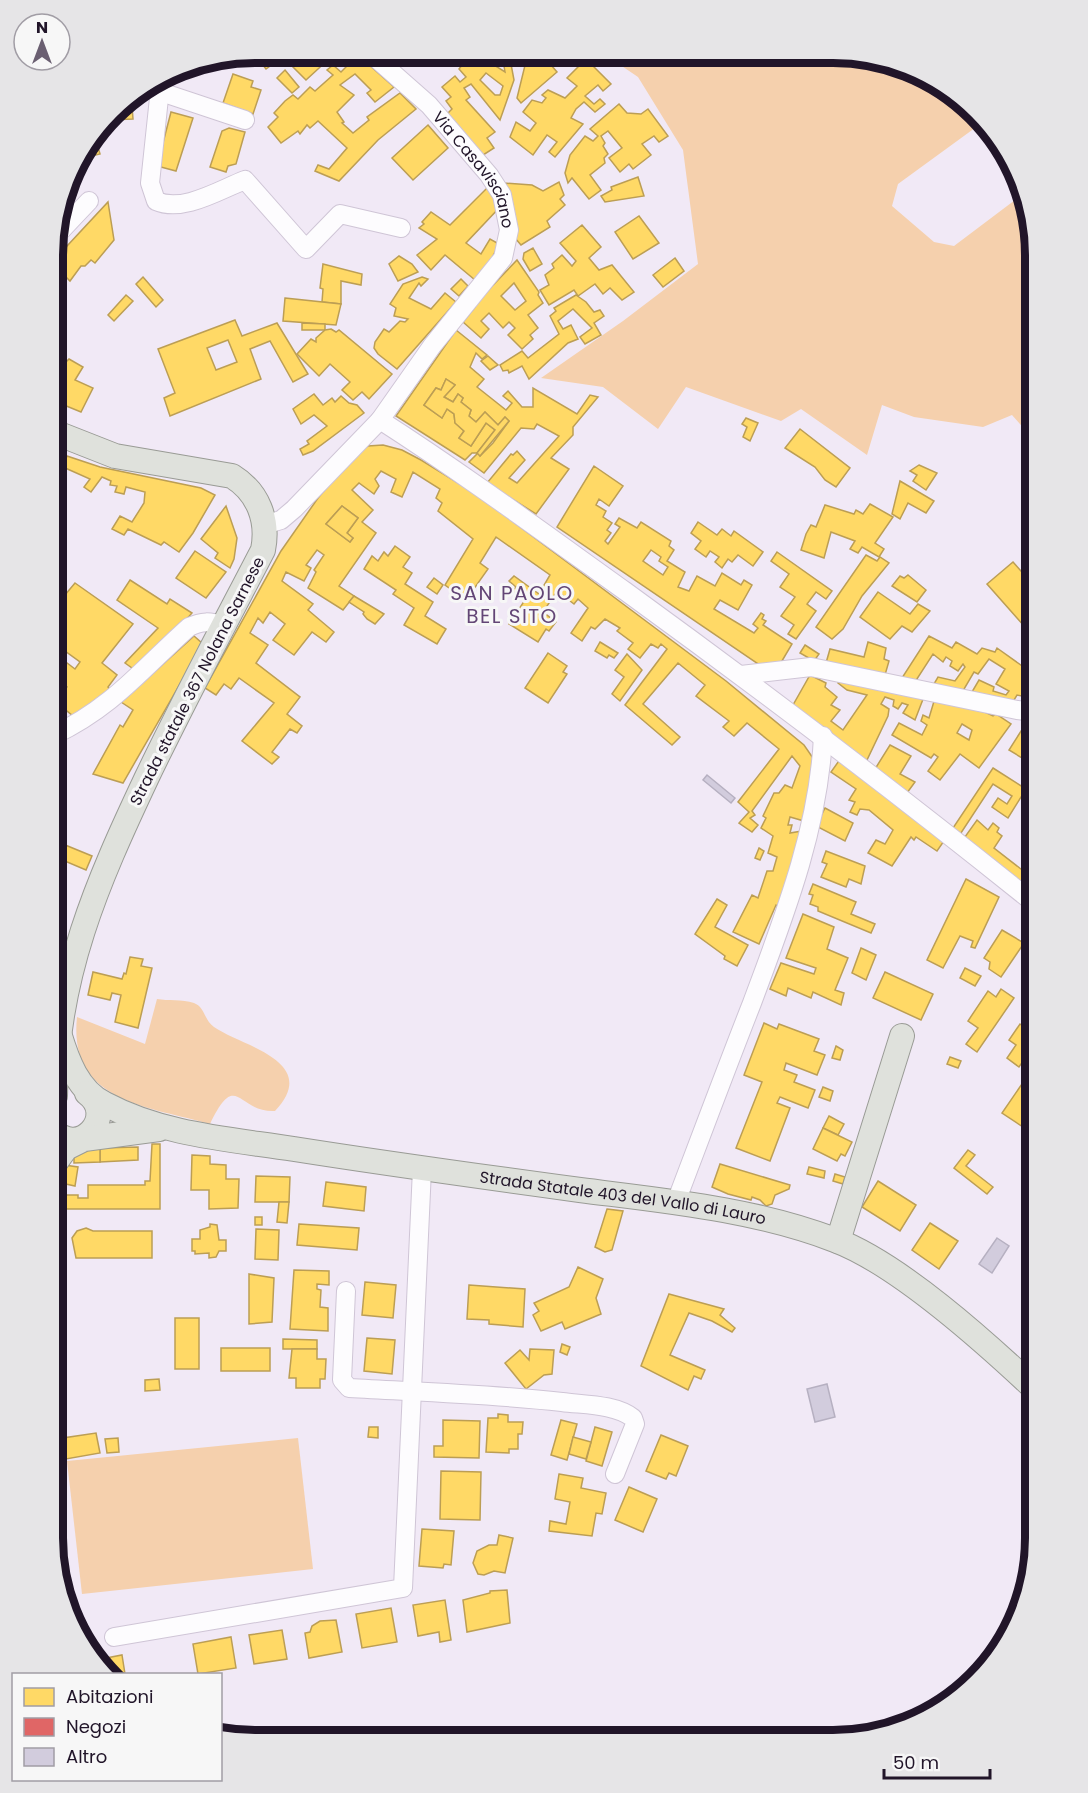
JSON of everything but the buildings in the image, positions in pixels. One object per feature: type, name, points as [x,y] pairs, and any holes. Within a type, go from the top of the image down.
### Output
[{"type":"main road","name":"Strada statale 367 Nolana Sarnese","points":[[63,436],[115,456],[232,476],[243,483],[253,494],[264,525],[263,550],[103,868],[82,928],[63,1015]]},
{"type":"main road","points":[[838,1240],[902,1036]]},
{"type":"main road","name":"Strada Statale 403 del Vallo di Lauro","points":[[63,1044],[72,1070],[90,1095],[104,1104],[161,1128],[422,1169],[763,1217],[838,1240],[908,1282],[1001,1356],[1025,1379]]},
{"type":"main road","points":[[63,1093],[69,1089],[84,1091],[90,1095],[98,1108],[98,1122],[84,1138],[69,1140],[63,1137]]},
{"type":"main road","name":"Strada Statale 403 del Vallo di Lauro","points":[[63,1152],[84,1138],[161,1128]]},
{"type":"street","name":"Via Casavisciano","points":[[264,525],[281,520],[294,509],[380,420],[432,346],[503,258],[509,230],[502,195],[489,175],[429,105],[381,63]]},
{"type":"street","points":[[163,87],[245,120]]},
{"type":"street","points":[[159,89],[150,183],[156,201],[170,205],[185,203],[245,180],[306,249],[340,214],[401,228]]},
{"type":"street","points":[[66,225],[89,201]]},
{"type":"street","points":[[380,420],[456,469],[741,675],[823,736],[1025,896]]},
{"type":"street","points":[[63,731],[82,722],[131,684],[189,627],[200,622],[212,622],[223,626]]},
{"type":"street","points":[[741,675],[811,667],[1025,710]]},
{"type":"street","points":[[676,1203],[775,941],[810,831],[821,767],[823,736]]},
{"type":"street","points":[[114,1637],[403,1588],[422,1169]]},
{"type":"street","points":[[346,1291],[342,1380],[345,1386],[412,1392],[499,1395],[603,1407],[629,1414],[635,1424],[615,1474]]},
{"type":"shaded area","points":[[617,63],[858,65],[906,78],[929,89],[969,119],[976,127],[898,184],[892,206],[934,242],[954,246],[1016,199],[1023,230],[1025,255],[1025,430],[1012,415],[983,427],[914,417],[882,405],[867,455],[801,409],[781,421],[686,387],[658,429],[603,387],[541,378],[623,321],[698,264],[683,150],[638,77]]},
{"type":"shaded area","points":[[157,999],[185,1001],[198,1005],[214,1027],[272,1057],[283,1067],[289,1079],[287,1094],[275,1111],[262,1110],[232,1096],[219,1107],[210,1124],[138,1105],[117,1096],[99,1083],[85,1067],[78,1045],[77,1017],[145,1044]]},
{"type":"shaded area","points":[[298,1438],[313,1569],[82,1594],[67,1461]]},
{"type":"district","name":"SAN PAOLO BEL SITO","points":[[512,604]]}]
